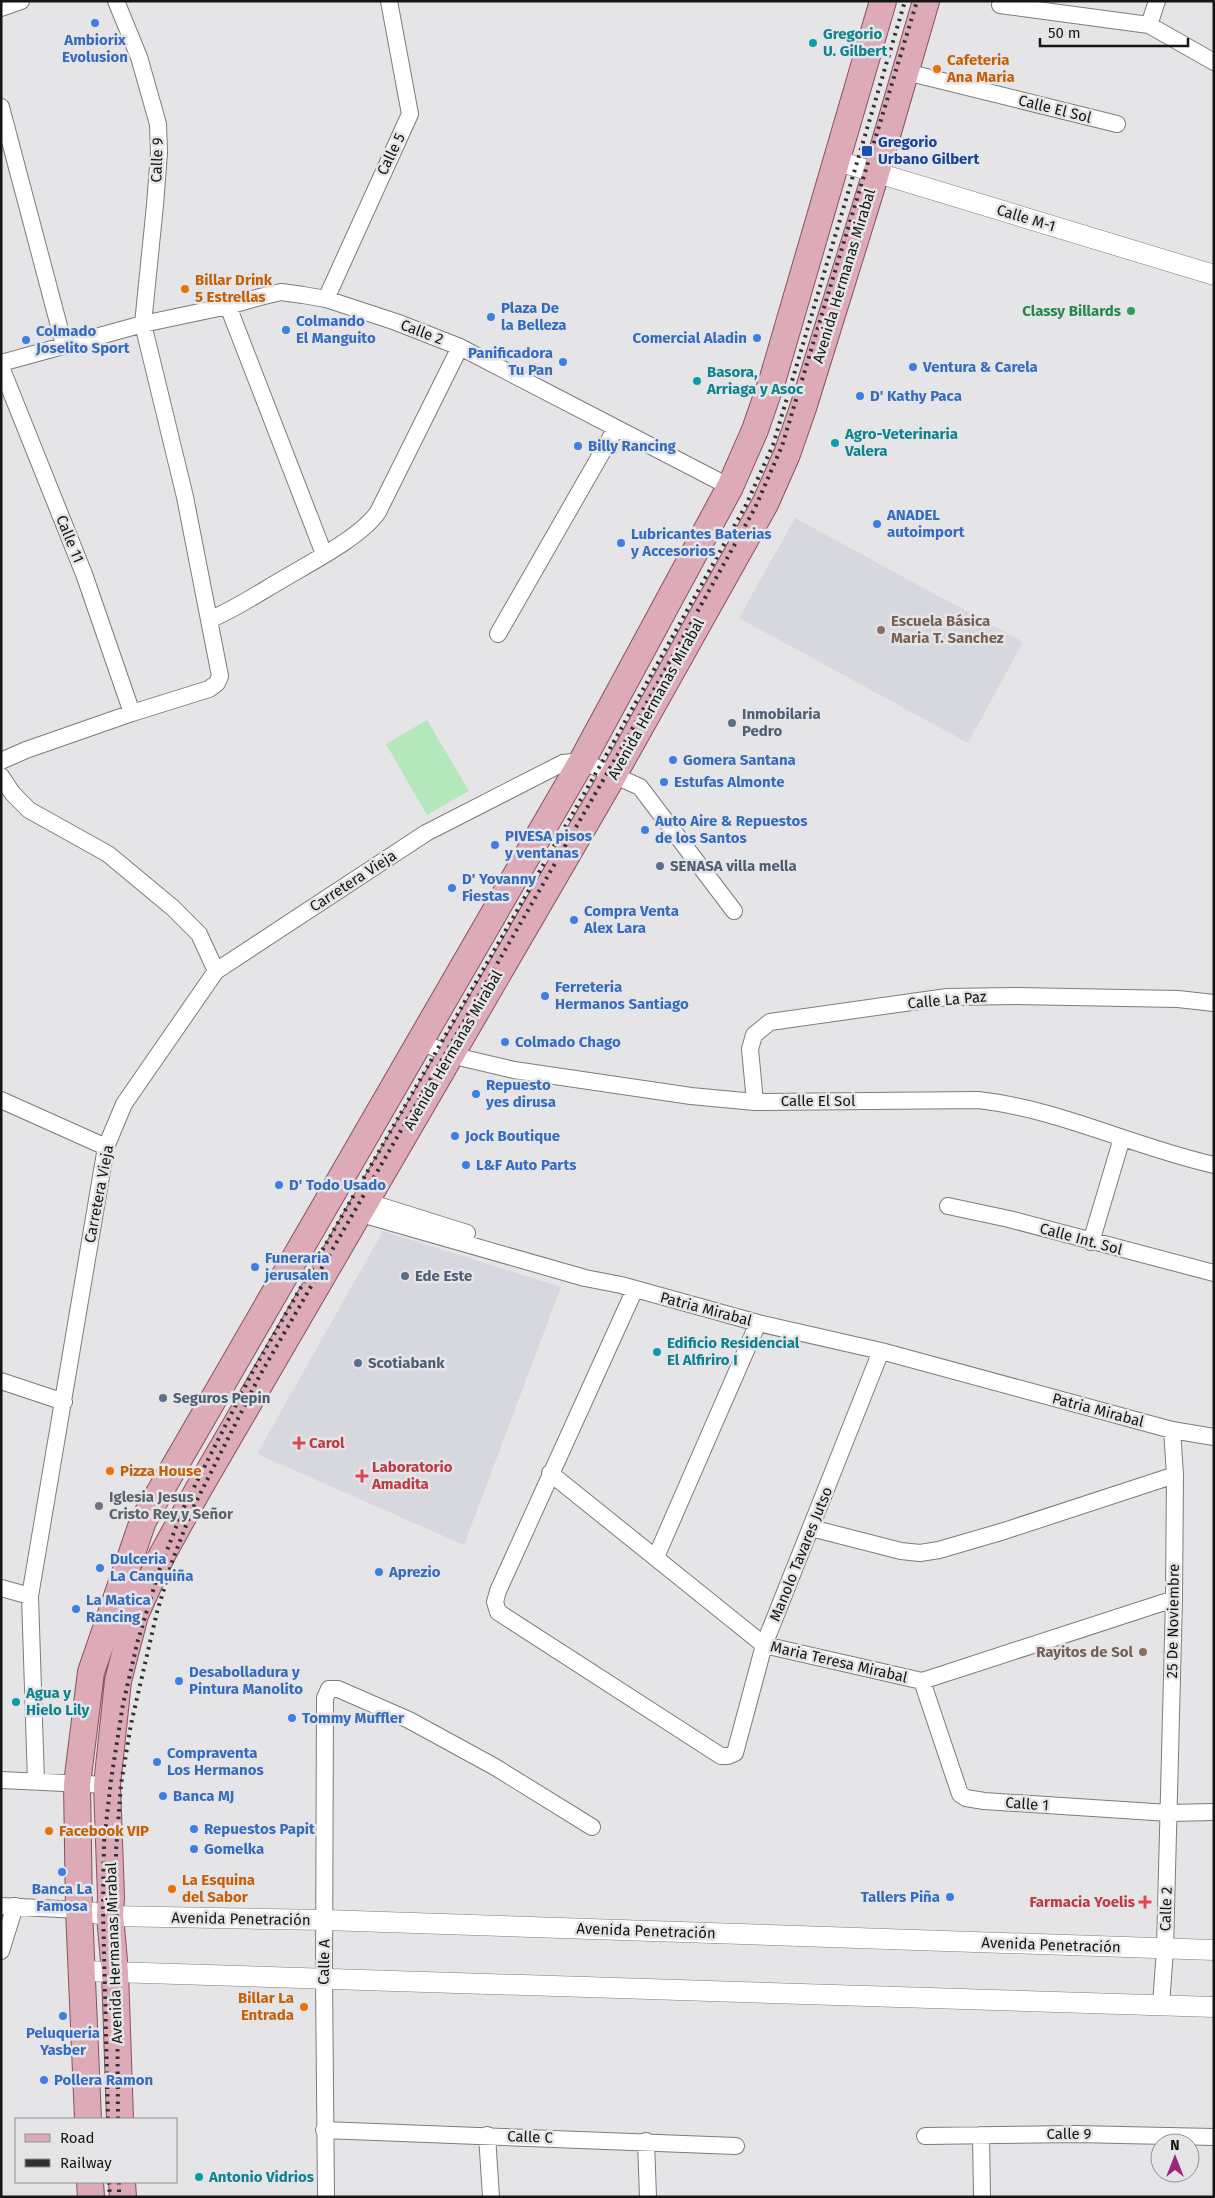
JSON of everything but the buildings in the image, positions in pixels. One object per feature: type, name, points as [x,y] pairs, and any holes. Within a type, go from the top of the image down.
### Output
[{"type":"main road","points":[[88,2118],[81,1971],[77,1784],[91,1672],[143,1521],[582,761],[730,487],[755,430],[773,378],[838,161],[883,1]]},
{"type":"main road","name":"Avenida Hermanas Mirabal","points":[[120,2118],[115,1972],[110,1916],[107,1785],[118,1681],[135,1615],[162,1555],[198,1490],[614,774],[765,504],[787,454],[803,408],[876,172],[926,1]]},
{"type":"main road","points":[[90,2183],[91,2197]]},
{"type":"main road","points":[[122,2183],[123,2197]]},
{"type":"street","points":[[1,8],[21,1]]},
{"type":"street","name":"Calle 9","points":[[1,761],[26,750],[132,713],[209,689],[217,683],[220,676],[185,497],[143,324],[159,153],[158,124],[139,57],[116,1]]},
{"type":"street","name":"Calle 5","points":[[326,299],[410,114],[389,1]]},
{"type":"street","points":[[1149,25],[1157,1]]},
{"type":"street","points":[[1000,5],[1149,25],[1214,62]]},
{"type":"street","name":"Calle El Sol","points":[[906,72],[1117,124]]},
{"type":"street","points":[[1,107],[64,345]]},
{"type":"street","name":"Calle M-1","points":[[838,161],[1214,275]]},
{"type":"street","name":"Calle 2","points":[[1,365],[64,345],[143,324],[228,306],[281,292],[326,299],[396,322],[460,347],[730,487]]},
{"type":"street","points":[[228,306],[324,554]]},
{"type":"street","points":[[209,620],[225,614],[367,526],[373,519],[460,347]]},
{"type":"street","name":"Calle 11","points":[[1,365],[84,574],[132,713]]},
{"type":"street","points":[[498,634],[616,428]]},
{"type":"street","points":[[582,761],[640,787],[734,911]]},
{"type":"street","name":"Carretera Vieja","points":[[36,1782],[30,1596],[106,1147],[124,1104],[216,971],[426,833],[562,763],[582,761]]},
{"type":"street","points":[[1,776],[13,794],[29,810],[108,854],[173,908],[199,934],[216,971]]},
{"type":"street","name":"Calle La Paz","points":[[755,1102],[750,1049],[754,1035],[770,1022],[947,997],[1016,996],[1178,999],[1214,1003]]},
{"type":"street","name":"Calle El Sol","points":[[420,1041],[450,1055],[514,1070],[691,1096],[755,1102],[978,1100],[1028,1108],[1214,1165]]},
{"type":"street","points":[[1,1100],[106,1147]]},
{"type":"street","points":[[1091,1242],[1122,1138]]},
{"type":"street","name":"Calle Int. Sol","points":[[948,1206],[1009,1219],[1214,1274]]},
{"type":"street","name":"Patria Mirabal","points":[[361,1207],[585,1278],[628,1287],[758,1324],[881,1351],[1172,1430],[1214,1437]]},
{"type":"street","points":[[550,1473],[628,1287]]},
{"type":"street","points":[[656,1557],[758,1324]]},
{"type":"street","name":"Manolo Tavares Jutso","points":[[550,1473],[498,1591],[495,1602],[498,1612],[721,1756],[728,1756],[735,1753],[764,1645],[881,1351]]},
{"type":"street","points":[[1,1381],[64,1402]]},
{"type":"street","name":"25 De Noviembre","points":[[1169,1812],[1175,1475],[1172,1430]]},
{"type":"street","name":"Maria Teresa Mirabal","points":[[550,1473],[764,1645],[922,1681],[1174,1599]]},
{"type":"street","points":[[811,1528],[901,1552],[920,1553],[940,1550],[1004,1531],[1175,1475]]},
{"type":"street","points":[[1,1588],[30,1596]]},
{"type":"street","name":"Calle 1","points":[[922,1681],[962,1796],[984,1801],[1169,1812],[1214,1812]]},
{"type":"street","name":"Calle A","points":[[326,2197],[324,2130],[325,1698],[329,1689],[338,1688],[409,1720],[495,1767],[592,1827]]},
{"type":"street","points":[[1,1780],[107,1785]]},
{"type":"street","name":"Calle 2","points":[[1161,2005],[1165,1949],[1169,1812]]},
{"type":"street","points":[[1,1951],[8,1906],[79,1910]]},
{"type":"street","name":"Avenida Penetración","points":[[79,1910],[110,1916],[325,1920],[1214,1950]]},
{"type":"street","points":[[81,1971],[1214,2007]]},
{"type":"street","name":"Calle C","points":[[324,2130],[646,2141],[736,2146]]},
{"type":"street","name":"Calle 9","points":[[925,2136],[1075,2134],[1214,2137]]},
{"type":"street","points":[[487,2135],[491,2197]]},
{"type":"street","points":[[981,2135],[982,2197]]},
{"type":"street","points":[[646,2141],[648,2197]]},
{"type":"shaded area","name":"Escuela Básica Maria T. Sanchez","points":[[795,518],[1023,642],[968,743],[739,618]]},
{"type":"shaded area","points":[[383,1231],[561,1287],[464,1545],[257,1454]]},
{"type":"green space","points":[[427,720],[469,791],[427,815],[386,744]]},
{"type":"railway","points":[[108,2118],[103,1907],[104,1842],[111,1780],[123,1704],[138,1640],[159,1571],[183,1509],[253,1371],[612,745],[746,505],[773,445],[905,1]]},
{"type":"railway","points":[[118,2118],[116,1851],[121,1784],[131,1724],[157,1612],[173,1559],[192,1510],[260,1375],[621,749],[755,508],[782,446],[917,1]]},
{"type":"railway","points":[[109,2183],[110,2197]]},
{"type":"railway","points":[[119,2183],[119,2197]]},
{"type":"place","name":"Ambiorix Evolusion","points":[[95,23]]},
{"type":"place","name":"Gregorio U. Gilbert","points":[[813,43]]},
{"type":"place","name":"Cafeteria Ana Maria","points":[[937,69]]},
{"type":"place","name":"Gregorio Urbano Gilbert","points":[[867,151]]},
{"type":"place","name":"Billar Drink 5 Estrellas","points":[[185,289]]},
{"type":"place","name":"Classy Billards","points":[[1131,311]]},
{"type":"place","name":"Plaza De la Belleza","points":[[491,317]]},
{"type":"place","name":"Colmando El Manguito","points":[[286,330]]},
{"type":"place","name":"Comercial Aladin","points":[[757,338]]},
{"type":"place","name":"Colmado Joselito Sport","points":[[26,340]]},
{"type":"place","name":"Panificadora Tu Pan","points":[[563,362]]},
{"type":"place","name":"Ventura & Carela","points":[[913,367]]},
{"type":"place","name":"Basora, Arriaga y Asoc","points":[[697,381]]},
{"type":"place","name":"D' Kathy Paca","points":[[860,396]]},
{"type":"place","name":"Agro-Veterinaria Valera","points":[[835,443]]},
{"type":"place","name":"Billy Rancing","points":[[578,446]]},
{"type":"place","name":"ANADEL autoimport","points":[[877,524]]},
{"type":"place","name":"Lubricantes Baterias y Accesorios","points":[[621,543]]},
{"type":"place","name":"Escuela Básica Maria T. Sanchez","points":[[881,630]]},
{"type":"place","name":"Inmobilaria Pedro","points":[[732,723]]},
{"type":"place","name":"Gomera Santana","points":[[673,760]]},
{"type":"place","name":"Estufas Almonte","points":[[664,782]]},
{"type":"place","name":"Auto Aire & Repuestos de los Santos","points":[[645,830]]},
{"type":"place","name":"PIVESA pisos y ventanas","points":[[495,845]]},
{"type":"place","name":"SENASA villa mella","points":[[660,866]]},
{"type":"place","name":"D' Yovanny Fiestas","points":[[452,888]]},
{"type":"place","name":"Compra Venta Alex Lara","points":[[574,920]]},
{"type":"place","name":"Ferreteria Hermanos Santiago","points":[[545,996]]},
{"type":"place","name":"Colmado Chago","points":[[505,1042]]},
{"type":"place","name":"Repuesto yes dirusa","points":[[476,1094]]},
{"type":"place","name":"Jock Boutique","points":[[455,1136]]},
{"type":"place","name":"L&F Auto Parts","points":[[466,1165]]},
{"type":"place","name":"D' Todo Usado","points":[[279,1185]]},
{"type":"place","name":"Funeraria jerusalen","points":[[255,1267]]},
{"type":"place","name":"Ede Este","points":[[405,1276]]},
{"type":"place","name":"Edificio Residencial El Alfiriro I","points":[[657,1352]]},
{"type":"place","name":"Scotiabank","points":[[358,1363]]},
{"type":"place","name":"Seguros Pepin","points":[[163,1398]]},
{"type":"place","name":"Carol","points":[[299,1443]]},
{"type":"place","name":"Pizza House","points":[[110,1471]]},
{"type":"place","name":"Laboratorio Amadita","points":[[362,1476]]},
{"type":"place","name":"Iglesia Jesus Cristo Rey y Señor","points":[[99,1506]]},
{"type":"place","name":"Dulceria La Canquiña","points":[[100,1568]]},
{"type":"place","name":"Aprezio","points":[[379,1572]]},
{"type":"place","name":"La Matica Rancing","points":[[76,1609]]},
{"type":"place","name":"Rayitos de Sol","points":[[1143,1652]]},
{"type":"place","name":"Desabolladura y Pintura Manolito","points":[[179,1681]]},
{"type":"place","name":"Agua y Hielo Lily","points":[[16,1702]]},
{"type":"place","name":"Tommy Muffler","points":[[292,1718]]},
{"type":"place","name":"Compraventa Los Hermanos","points":[[157,1762]]},
{"type":"place","name":"Banca MJ","points":[[163,1796]]},
{"type":"place","name":"Repuestos Papit","points":[[194,1829]]},
{"type":"place","name":"Facebook VIP","points":[[49,1831]]},
{"type":"place","name":"Gomelka","points":[[194,1849]]},
{"type":"place","name":"Banca La Famosa","points":[[62,1872]]},
{"type":"place","name":"La Esquina del Sabor","points":[[172,1889]]},
{"type":"place","name":"Tallers Piña","points":[[950,1897]]},
{"type":"place","name":"Farmacia Yoelis","points":[[1145,1902]]},
{"type":"place","name":"Billar La Entrada","points":[[304,2007]]},
{"type":"place","name":"Peluqueria Yasber","points":[[63,2016]]},
{"type":"place","name":"Pollera Ramon","points":[[44,2080]]},
{"type":"place","name":"Antonio Vidrios","points":[[199,2177]]}]
